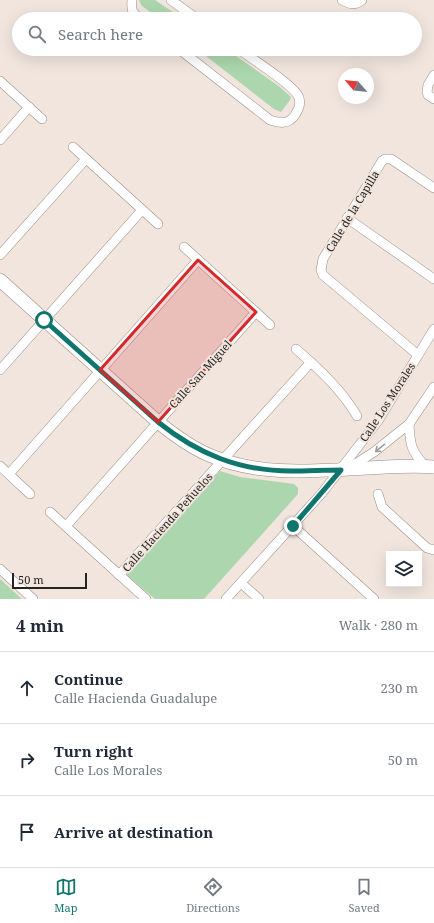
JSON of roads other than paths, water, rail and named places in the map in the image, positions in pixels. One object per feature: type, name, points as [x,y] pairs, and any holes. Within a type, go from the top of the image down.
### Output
[{"type":"street","points":[[132,0],[131,7],[133,12]]},
{"type":"street","points":[[171,0],[187,12]]},
{"type":"street","points":[[342,0],[348,4],[358,3],[362,0]]},
{"type":"street","points":[[188,56],[270,120],[280,123],[291,120],[299,108],[299,97],[292,88],[249,56]]},
{"type":"street","points":[[434,75],[427,88],[428,95],[434,99]]},
{"type":"street","points":[[0,80],[42,119]]},
{"type":"street","points":[[0,140],[29,107]]},
{"type":"street","points":[[73,147],[158,224]]},
{"type":"street","points":[[0,255],[86,159]]},
{"type":"street","name":"Calle de la Capilla","points":[[418,355],[323,274],[321,270],[323,259],[378,166],[385,159],[391,159],[434,188]]},
{"type":"street","points":[[0,370],[142,210]]},
{"type":"street","points":[[347,218],[434,279]]},
{"type":"street","points":[[184,247],[270,325]]},
{"type":"street","points":[[9,474],[198,260]]},
{"type":"street","points":[[0,280],[158,422],[193,447],[210,455],[242,466],[290,471],[430,467]]},
{"type":"street","name":"Calle San Miguel","points":[[66,526],[256,312]]},
{"type":"street","name":"Calle Los Morales","points":[[226,599],[344,469],[378,421],[434,329]]},
{"type":"street","points":[[296,349],[332,382],[349,402],[357,416]]},
{"type":"street","name":"Calle Hacienda Peñuelos","points":[[119,575],[311,362]]},
{"type":"street","points":[[344,469],[374,452],[409,424],[434,387]]},
{"type":"street","points":[[409,424],[411,444],[415,454],[430,467]]},
{"type":"street","points":[[0,466],[30,494]]},
{"type":"street","points":[[378,494],[382,507],[427,548],[434,550]]},
{"type":"street","points":[[50,512],[146,599]]},
{"type":"street","points":[[293,526],[374,599]]},
{"type":"street","points":[[0,569],[33,599]]},
{"type":"street","points":[[241,583],[259,599]]}]
